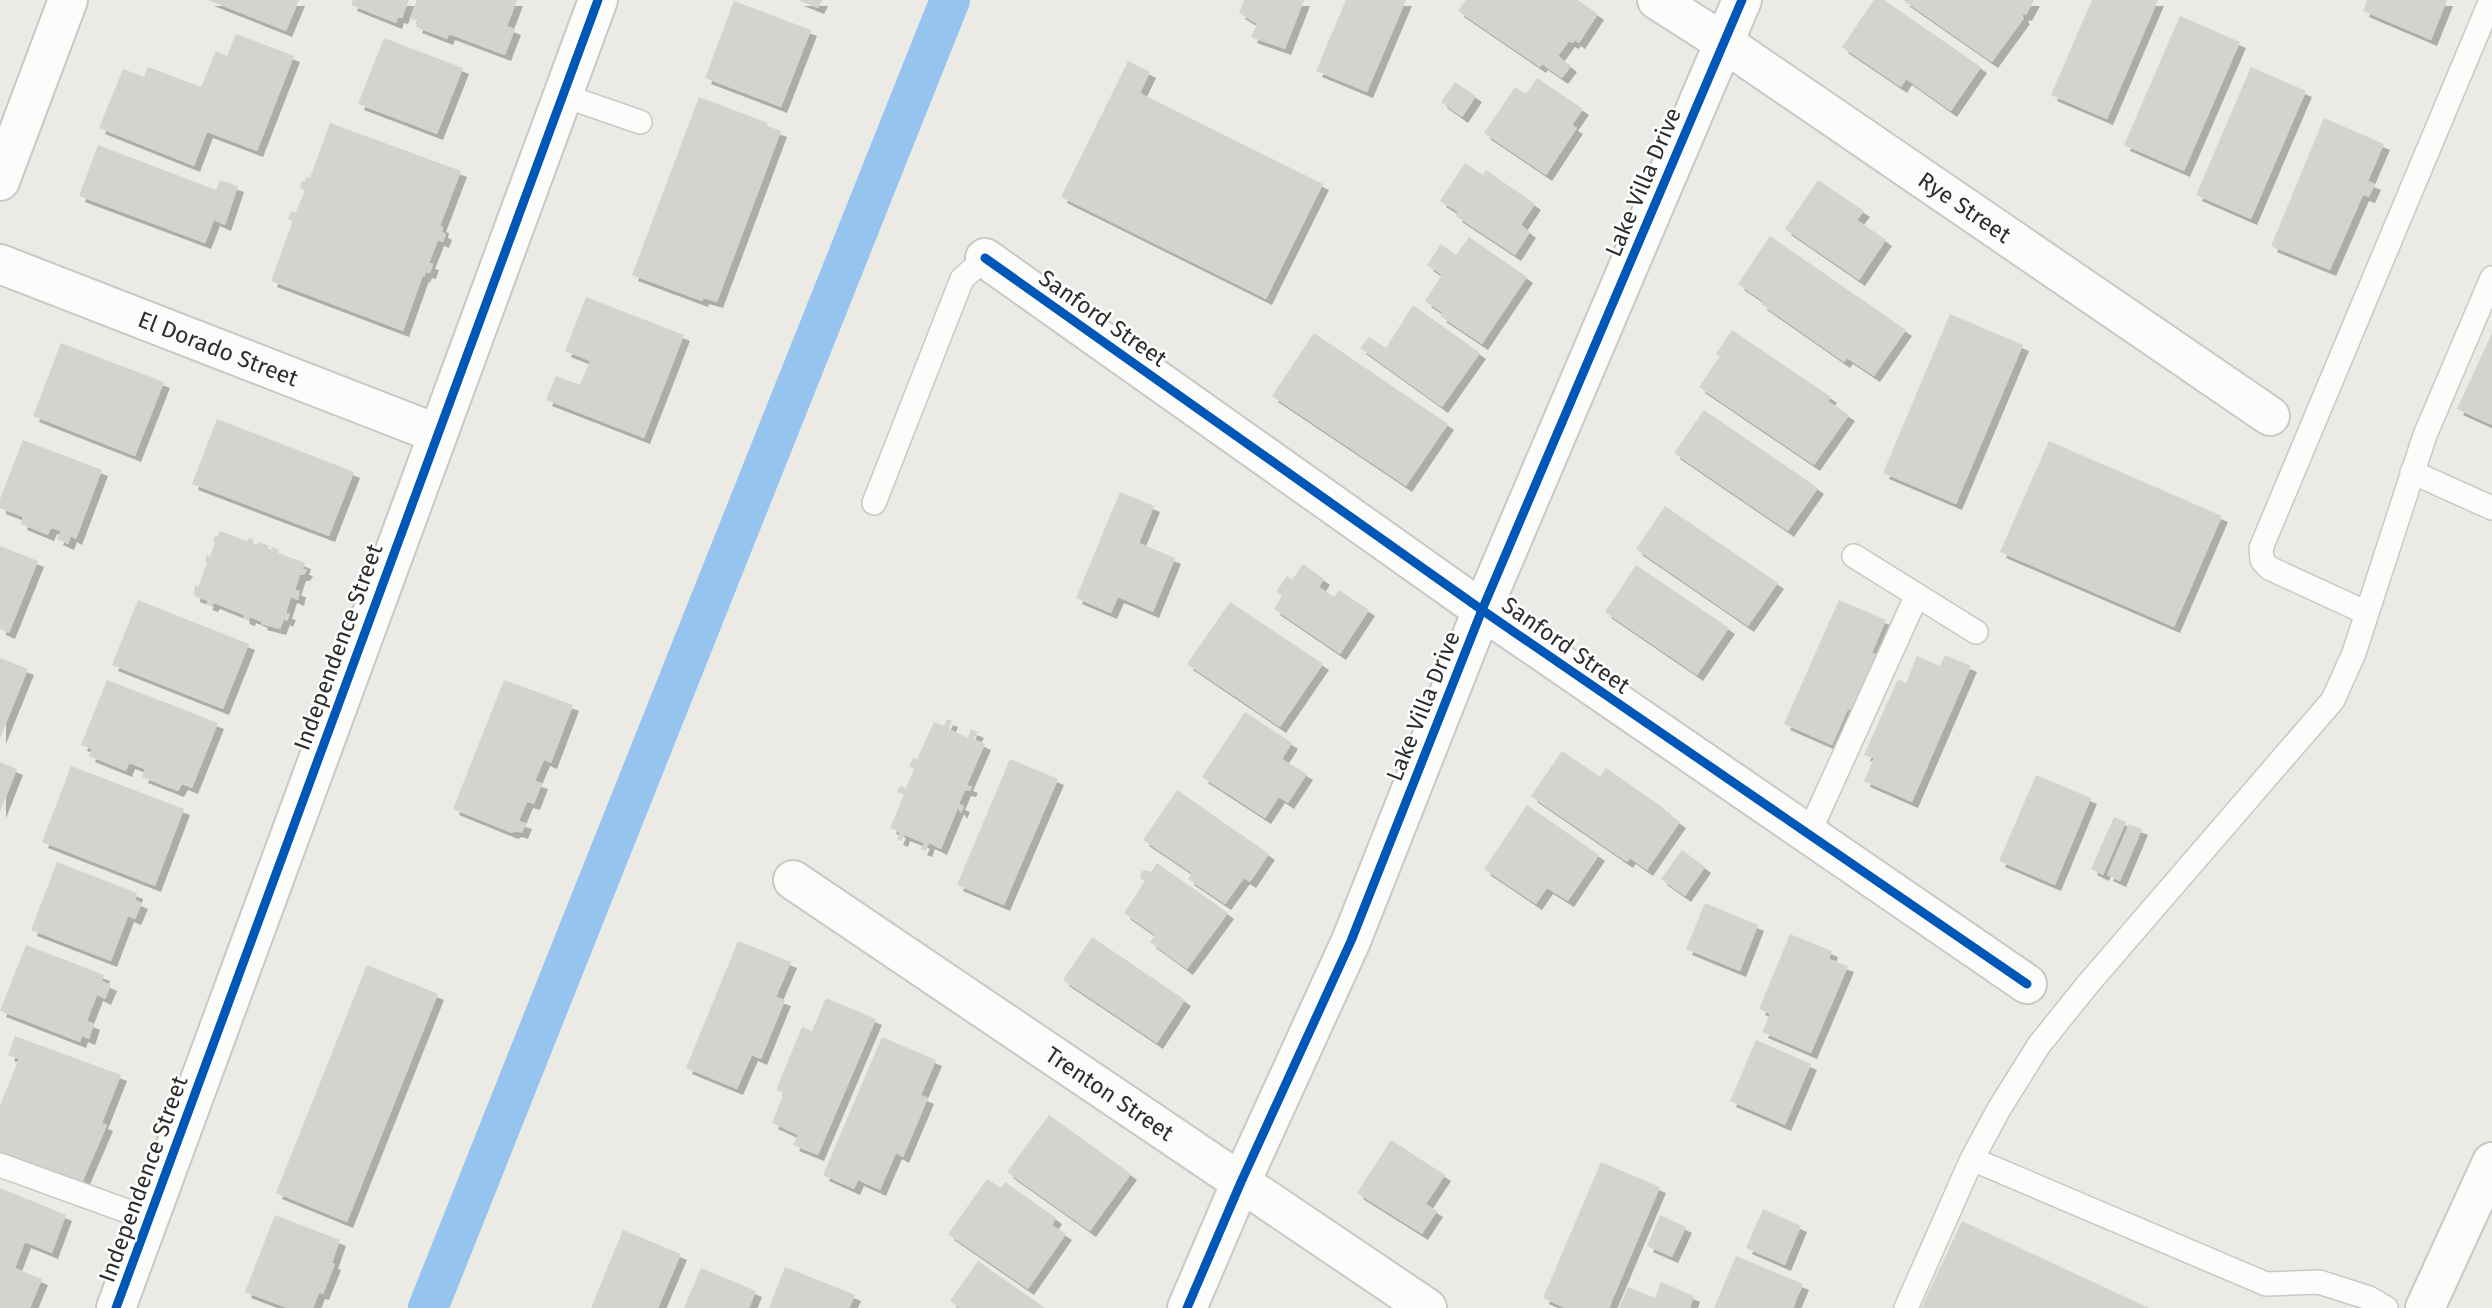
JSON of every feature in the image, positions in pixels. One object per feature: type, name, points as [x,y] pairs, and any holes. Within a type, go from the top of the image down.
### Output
[{"type":"street","points":[[0,181],[68,0]]},
{"type":"street","name":"Independence Street","points":[[116,1308],[598,0]]},
{"type":"street","name":"Rye Street","points":[[1657,0],[1723,42],[2270,416]]},
{"type":"street","name":"Lake Villa Drive","points":[[1187,1308],[1241,1182],[1351,941],[1482,610],[1742,0]]},
{"type":"street","name":"Sanford Street","points":[[985,258],[1482,610],[2027,984]]},
{"type":"street","name":"El Dorado Street","points":[[0,264],[438,434]]},
{"type":"street","name":"Trenton Street","points":[[793,880],[1427,1308]]},
{"type":"street","points":[[2425,1308],[2492,1162]]},
{"type":"lane","points":[[2367,613],[2269,568],[2262,560],[2261,548],[2491,0]]},
{"type":"lane","points":[[562,95],[640,122]]},
{"type":"lane","points":[[874,503],[962,279],[985,258]]},
{"type":"lane","points":[[1906,1308],[1972,1159],[1998,1109],[2039,1045],[2088,984],[2333,700],[2354,653],[2425,435],[2492,278]]},
{"type":"lane","points":[[2412,472],[2492,508]]},
{"type":"lane","points":[[1854,556],[1976,632]]},
{"type":"lane","points":[[1808,835],[1917,595]]},
{"type":"lane","points":[[1972,1159],[2266,1284],[2319,1282],[2369,1298],[2386,1308]]},
{"type":"lane","points":[[0,1165],[149,1219]]},
{"type":"building","points":[[208,0],[299,0],[286,31]]},
{"type":"building","points":[[353,0],[409,0],[402,18],[398,17],[396,23],[351,5]]},
{"type":"building","points":[[417,0],[517,0],[507,26],[515,29],[505,55],[449,34],[447,39],[416,27],[418,21],[410,18]]},
{"type":"building","points":[[798,0],[822,0],[818,8]]},
{"type":"building","points":[[1244,0],[1304,0],[1285,49],[1251,37],[1257,24],[1239,13]]},
{"type":"building","points":[[1346,0],[1406,0],[1367,92],[1316,71]]},
{"type":"building","points":[[1466,0],[1578,0],[1598,14],[1579,43],[1575,40],[1573,43],[1569,41],[1558,56],[1571,66],[1562,78],[1542,64],[1540,67],[1458,11]]},
{"type":"building","points":[[1874,0],[1884,0],[1981,67],[1951,111],[1906,79],[1901,87],[1842,47]]},
{"type":"building","points":[[1903,0],[2034,0],[1992,62]]},
{"type":"building","points":[[2092,0],[2158,0],[2107,119],[2051,95]]},
{"type":"building","points":[[2367,0],[2447,0],[2431,40],[2363,11]]},
{"type":"building","points":[[734,1],[811,30],[781,107],[705,78]]},
{"type":"building","points":[[2180,16],[2240,42],[2184,171],[2124,145]]},
{"type":"building","points":[[236,34],[294,56],[257,151],[207,132],[194,166],[99,128],[123,69],[144,77],[148,67],[201,87],[216,51],[227,56]]},
{"type":"building","points":[[384,38],[463,68],[437,134],[358,104]]},
{"type":"building","points":[[1128,61],[1150,72],[1140,93],[1323,184],[1266,299],[1061,197]]},
{"type":"building","points":[[2251,67],[2306,91],[2251,219],[2196,195]]},
{"type":"building","points":[[1537,78],[1583,109],[1572,125],[1577,128],[1546,175],[1484,133],[1515,87],[1526,94]]},
{"type":"building","points":[[1455,82],[1476,96],[1462,117],[1441,102]]},
{"type":"building","points":[[699,97],[768,123],[767,126],[781,131],[717,302],[703,298],[702,301],[632,275]]},
{"type":"building","points":[[2324,118],[2384,144],[2368,181],[2375,184],[2369,197],[2363,195],[2330,270],[2271,246]]},
{"type":"building","points":[[330,123],[461,171],[440,226],[446,234],[443,242],[438,240],[429,263],[433,264],[430,273],[426,272],[424,277],[423,275],[403,331],[271,281],[291,226],[292,221],[288,219],[291,211],[296,212],[305,190],[300,188],[302,181],[310,178]]},
{"type":"building","points":[[98,145],[216,190],[220,180],[238,186],[225,225],[214,220],[205,243],[79,196]]},
{"type":"building","points":[[1465,163],[1483,175],[1486,170],[1535,204],[1521,225],[1530,232],[1515,255],[1456,216],[1458,212],[1440,201]]},
{"type":"building","points":[[1818,180],[1864,211],[1857,220],[1886,240],[1859,280],[1785,229]]},
{"type":"building","points":[[1770,236],[1906,330],[1874,376],[1847,358],[1844,362],[1761,304],[1763,301],[1738,284]]},
{"type":"building","points":[[1469,237],[1527,277],[1482,344],[1440,316],[1443,313],[1425,301],[1442,275],[1427,265],[1441,244],[1456,255]]},
{"type":"building","points":[[586,297],[684,335],[644,438],[546,400],[556,376],[580,385],[590,361],[565,351]]},
{"type":"building","points":[[1413,305],[1480,353],[1442,407],[1360,348],[1369,337],[1386,348]]},
{"type":"building","points":[[1950,314],[2023,345],[1956,504],[1883,473]]},
{"type":"building","points":[[1732,330],[1831,397],[1828,401],[1849,415],[1814,465],[1699,387],[1720,356],[1716,354]]},
{"type":"building","points":[[1314,333],[1448,424],[1406,486],[1272,396]]},
{"type":"building","points":[[2492,333],[2492,425],[2457,409]]},
{"type":"building","points":[[61,343],[164,382],[135,456],[33,416]]},
{"type":"building","points":[[1704,410],[1818,488],[1788,531],[1674,453]]},
{"type":"building","points":[[217,419],[354,472],[329,536],[192,484]]},
{"type":"building","points":[[23,440],[102,470],[76,539],[71,536],[68,544],[57,539],[61,531],[51,528],[48,535],[21,524],[23,517],[0,508],[0,499]]},
{"type":"building","points":[[2049,441],[2222,516],[2174,627],[2000,552]]},
{"type":"building","points":[[1120,492],[1154,506],[1139,543],[1175,558],[1153,612],[1118,597],[1111,613],[1076,598]]},
{"type":"building","points":[[1665,506],[1778,583],[1748,626],[1636,549]]},
{"type":"building","points":[[220,531],[247,541],[249,538],[254,540],[253,544],[257,546],[259,542],[269,546],[267,550],[271,551],[272,547],[279,550],[278,553],[305,563],[303,569],[307,570],[304,575],[300,575],[295,590],[300,591],[298,600],[291,597],[286,613],[290,614],[287,621],[284,619],[280,629],[261,624],[262,622],[250,617],[249,620],[243,618],[244,615],[214,603],[212,606],[206,604],[208,601],[194,596],[195,585],[198,587],[207,563],[207,555],[210,556],[215,542],[215,535],[218,536]]},
{"type":"building","points":[[0,546],[38,561],[9,633],[0,629]]},
{"type":"building","points":[[1303,564],[1324,579],[1319,587],[1334,597],[1339,590],[1369,610],[1340,654],[1274,609],[1282,596],[1276,592],[1287,576],[1292,580]]},
{"type":"building","points":[[1636,565],[1729,628],[1697,675],[1605,612]]},
{"type":"building","points":[[138,600],[249,644],[223,709],[112,665]]},
{"type":"building","points":[[1839,600],[1886,620],[1872,653],[1879,655],[1855,712],[1848,709],[1832,745],[1784,724]]},
{"type":"building","points":[[1230,602],[1323,664],[1280,727],[1187,664]]},
{"type":"building","points":[[1945,655],[1971,666],[1912,802],[1864,781],[1874,758],[1864,755],[1898,679],[1906,683],[1917,656],[1940,666]]},
{"type":"building","points":[[0,658],[28,669],[0,738]]},
{"type":"building","points":[[107,680],[218,723],[192,788],[182,784],[178,791],[142,777],[145,769],[129,763],[126,771],[89,756],[92,749],[81,745]]},
{"type":"building","points":[[504,680],[573,705],[551,763],[544,760],[535,781],[542,783],[534,804],[527,802],[519,821],[526,823],[522,833],[512,833],[453,809]]},
{"type":"building","points":[[1245,712],[1292,743],[1282,759],[1307,774],[1288,803],[1279,797],[1265,818],[1202,777]]},
{"type":"building","points":[[947,719],[952,721],[949,729],[968,738],[971,729],[978,732],[974,739],[985,744],[967,785],[972,787],[970,791],[965,790],[959,804],[964,806],[961,813],[958,808],[941,849],[929,843],[926,851],[921,849],[924,843],[904,835],[902,841],[897,839],[900,832],[890,828],[904,795],[897,792],[900,786],[906,788],[914,769],[909,766],[913,758],[917,759],[934,722],[944,726]]},
{"type":"building","points":[[1562,751],[1600,777],[1606,768],[1680,822],[1647,870],[1630,858],[1627,862],[1531,796]]},
{"type":"building","points":[[1010,759],[1058,779],[1004,905],[957,885]]},
{"type":"building","points":[[0,762],[17,769],[0,812]]},
{"type":"building","points":[[71,766],[184,809],[155,886],[42,842]]},
{"type":"building","points":[[2036,775],[2091,798],[2055,885],[1999,861]]},
{"type":"building","points":[[1177,790],[1269,854],[1250,882],[1244,878],[1225,904],[1188,879],[1192,873],[1143,840]]},
{"type":"building","points":[[1527,805],[1599,855],[1568,901],[1547,888],[1536,904],[1484,869]]},
{"type":"building","points":[[2114,817],[2126,822],[2103,875],[2091,869]]},
{"type":"building","points":[[2129,824],[2142,829],[2120,881],[2107,875]]},
{"type":"building","points":[[1682,850],[1705,867],[1685,896],[1661,879]]},
{"type":"building","points":[[57,862],[137,893],[135,900],[142,903],[135,919],[128,916],[111,961],[31,930]]},
{"type":"building","points":[[1157,863],[1228,913],[1187,969],[1150,942],[1155,935],[1124,913],[1145,881],[1140,878],[1141,872],[1151,872]]},
{"type":"building","points":[[1705,903],[1758,925],[1740,971],[1686,949]]},
{"type":"building","points":[[1790,934],[1832,951],[1829,959],[1848,966],[1811,1053],[1762,1032],[1770,1014],[1759,1009]]},
{"type":"building","points":[[1092,937],[1185,1000],[1157,1043],[1063,980]]},
{"type":"building","points":[[738,941],[791,962],[776,997],[785,1000],[761,1059],[752,1055],[737,1089],[686,1068]]},
{"type":"building","points":[[26,945],[104,975],[102,981],[111,985],[105,999],[97,995],[87,1021],[94,1024],[89,1039],[82,1036],[80,1042],[0,1011]]},
{"type":"building","points":[[367,965],[438,994],[347,1222],[276,1193]]},
{"type":"building","points":[[826,998],[876,1019],[818,1155],[793,1145],[798,1135],[772,1123],[784,1093],[776,1090],[802,1027],[812,1031]]},
{"type":"building","points":[[15,1036],[121,1075],[102,1123],[107,1125],[82,1183],[58,1172],[57,1178],[40,1171],[41,1167],[25,1161],[23,1165],[6,1158],[9,1156],[0,1152],[0,1105],[19,1059],[8,1055]]},
{"type":"building","points":[[882,1037],[936,1060],[921,1095],[928,1098],[903,1157],[896,1153],[880,1190],[858,1180],[854,1189],[823,1175]]},
{"type":"building","points":[[1756,1040],[1811,1064],[1785,1125],[1730,1101]]},
{"type":"building","points":[[1049,1115],[1131,1174],[1090,1231],[1007,1172]]},
{"type":"building","points":[[1391,1140],[1445,1175],[1426,1204],[1437,1211],[1422,1234],[1357,1193]]},
{"type":"building","points":[[1601,1162],[1660,1187],[1609,1308],[1565,1308],[1543,1298]]},
{"type":"building","points":[[987,1179],[1001,1188],[1005,1182],[1056,1218],[1052,1225],[1066,1234],[1028,1289],[948,1234]]},
{"type":"building","points":[[0,1188],[66,1215],[52,1253],[25,1242],[15,1268],[42,1279],[30,1308],[0,1308]]},
{"type":"building","points":[[1763,1209],[1801,1226],[1785,1265],[1746,1248]]},
{"type":"building","points":[[275,1215],[340,1240],[332,1263],[335,1264],[323,1294],[319,1293],[313,1308],[287,1308],[245,1292]]},
{"type":"building","points":[[1660,1215],[1686,1227],[1672,1257],[1647,1246]]},
{"type":"building","points":[[1962,1221],[2149,1308],[1921,1308]]},
{"type":"building","points":[[623,1230],[681,1254],[658,1308],[591,1308]]},
{"type":"building","points":[[1736,1256],[1803,1284],[1793,1308],[1714,1308]]},
{"type":"building","points":[[978,1261],[1045,1308],[960,1308],[950,1301]]},
{"type":"building","points":[[785,1267],[855,1295],[849,1308],[769,1308]]},
{"type":"building","points":[[701,1268],[756,1291],[749,1308],[684,1308]]},
{"type":"building","points":[[1661,1282],[1694,1296],[1690,1308],[1619,1308],[1628,1287],[1655,1298]]},
{"type":"waterway","points":[[428,1308],[950,0]]},
{"type":"cycle path","points":[[116,1308],[598,0]]},
{"type":"cycle path","points":[[1187,1308],[1241,1182],[1351,941],[1482,610],[1742,0]]},
{"type":"cycle path","points":[[985,258],[1482,610],[2027,984]]}]
